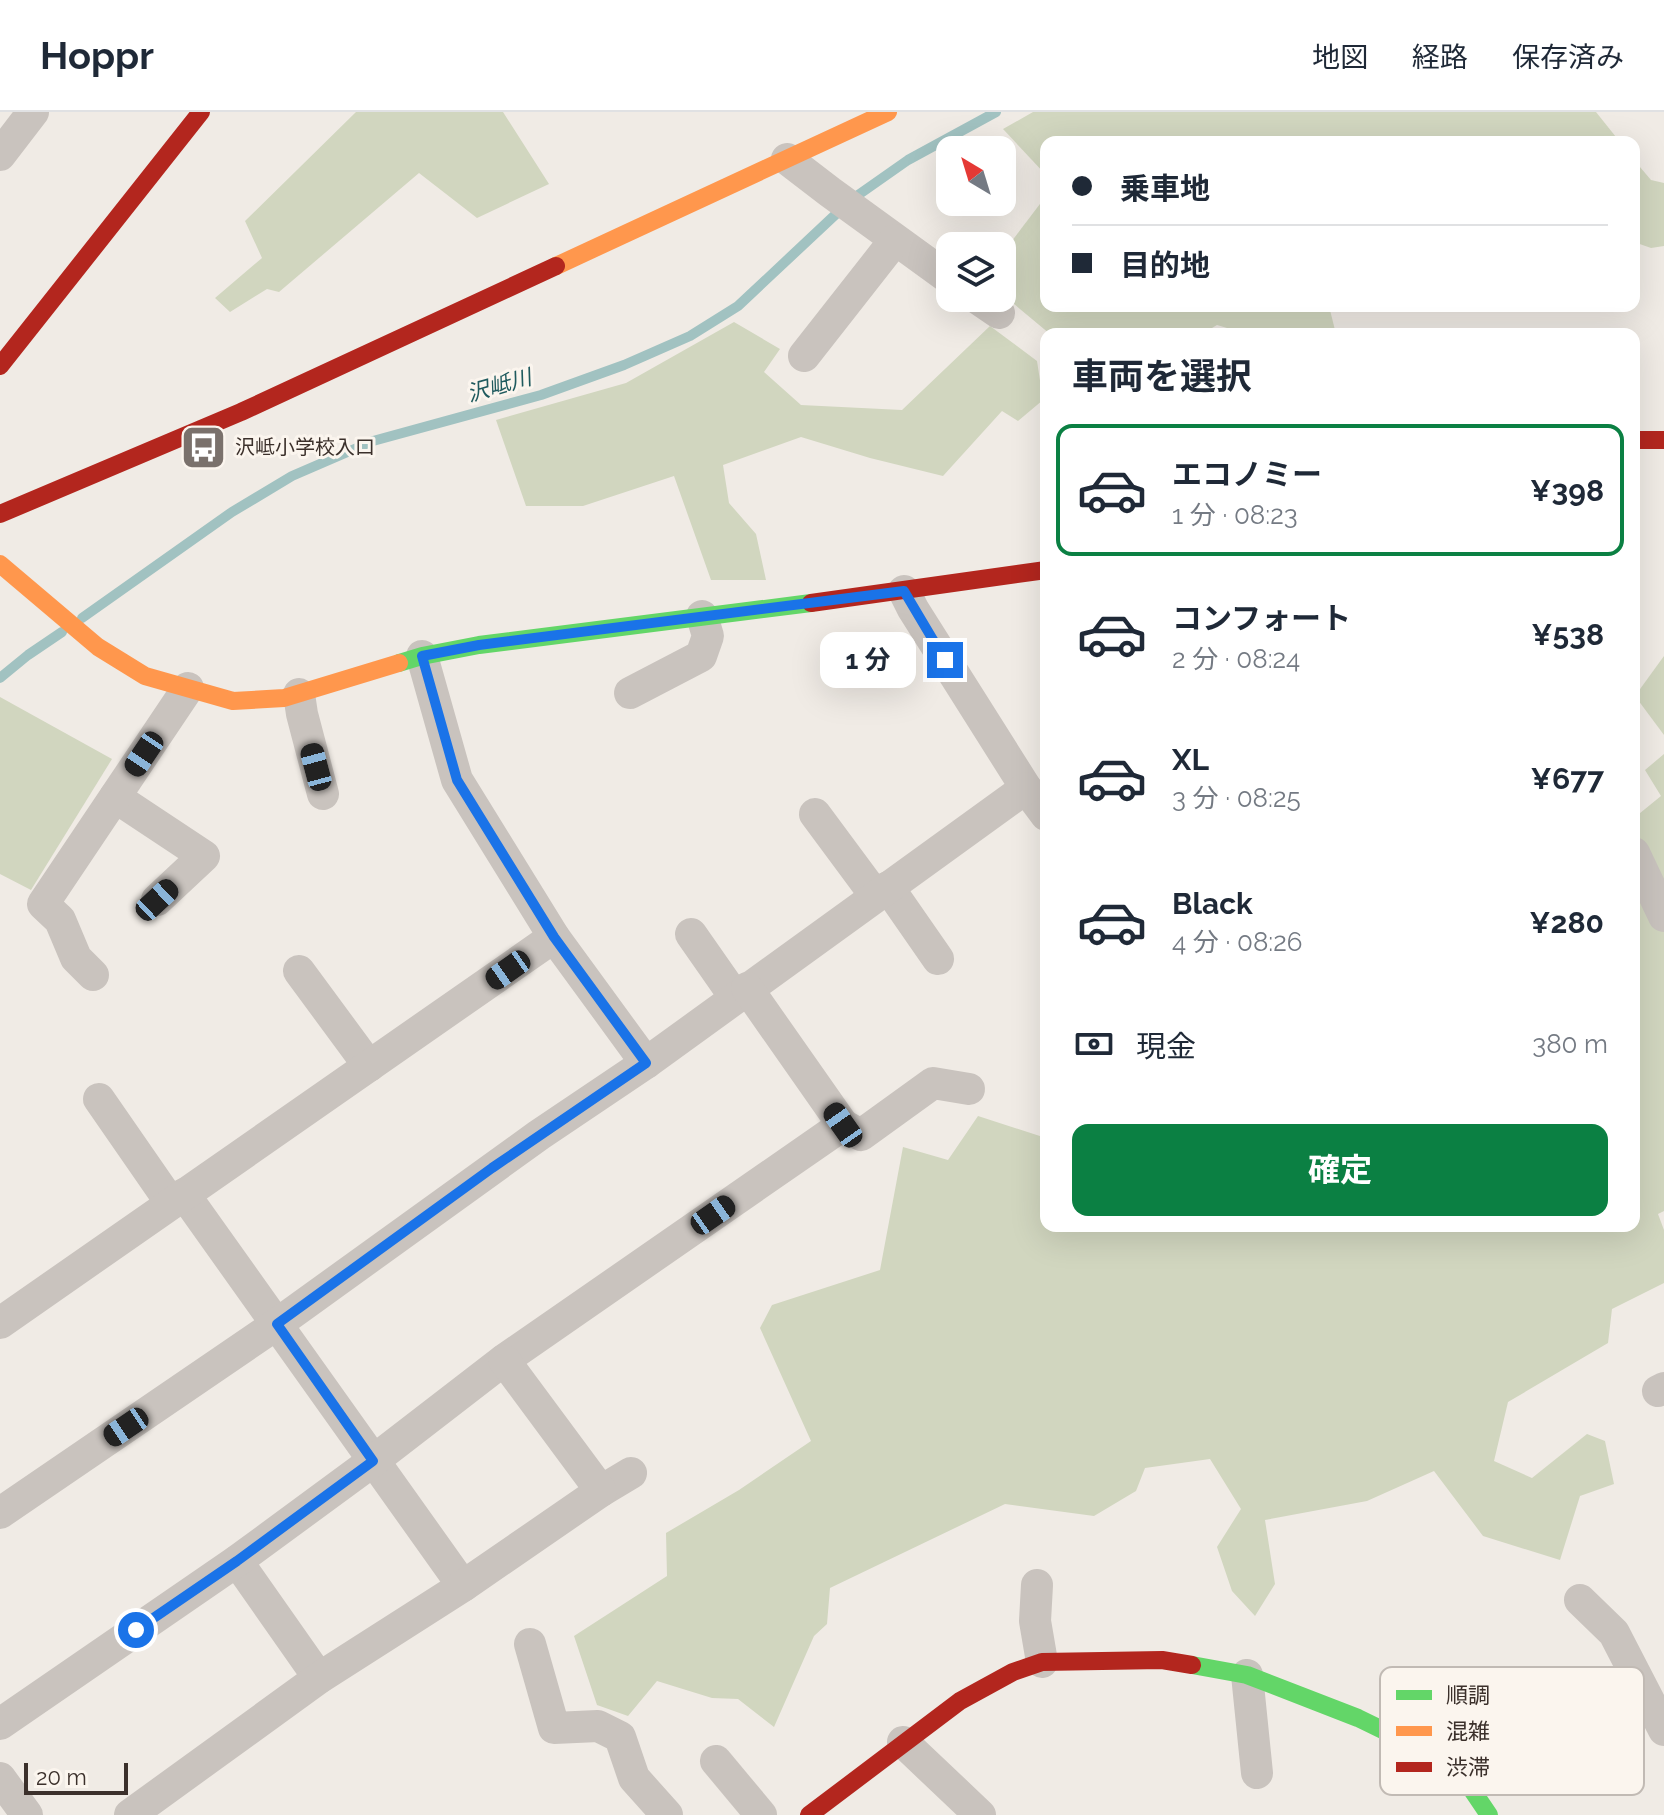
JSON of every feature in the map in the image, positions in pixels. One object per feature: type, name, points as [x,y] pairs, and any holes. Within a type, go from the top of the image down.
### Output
[{"type":"street","points":[[0,155],[33,112]]},
{"type":"street","points":[[0,366],[201,112]]},
{"type":"street","points":[[0,514],[241,412],[888,112]]},
{"type":"street","points":[[787,159],[936,269]]},
{"type":"street","points":[[804,356],[895,240]]},
{"type":"street","points":[[1640,440],[1664,440]]},
{"type":"street","points":[[0,564],[90,640],[145,676],[233,701],[284,698],[422,656],[479,645],[1040,571]]},
{"type":"street","points":[[904,591],[1040,807]]},
{"type":"street","points":[[630,693],[701,656],[708,636],[702,616]]},
{"type":"street","points":[[422,656],[457,780],[554,937],[646,1063]]},
{"type":"street","points":[[93,975],[76,958],[60,920],[43,904],[188,688]]},
{"type":"street","points":[[299,694],[323,794]]},
{"type":"street","points":[[0,1513],[277,1324],[527,1144],[646,1063],[1026,788]]},
{"type":"street","points":[[115,797],[204,856],[157,900]]},
{"type":"street","points":[[815,814],[938,959]]},
{"type":"street","points":[[1640,866],[1664,916]]},
{"type":"street","points":[[691,934],[741,992],[843,1125],[861,1135],[933,1083],[969,1089]]},
{"type":"street","points":[[4,1311],[178,1199],[554,937]]},
{"type":"street","points":[[299,971],[369,1066]]},
{"type":"street","points":[[99,1099],[277,1324],[463,1586]]},
{"type":"street","points":[[0,1724],[237,1561],[504,1360],[843,1125]]},
{"type":"street","points":[[504,1360],[601,1491]]},
{"type":"street","points":[[130,1815],[319,1678],[631,1473]]},
{"type":"street","points":[[237,1561],[319,1678]]},
{"type":"street","points":[[1037,1585],[1035,1621],[1042,1662]]},
{"type":"street","points":[[1580,1600],[1614,1633],[1632,1667]]},
{"type":"street","points":[[530,1644],[554,1728],[598,1726],[620,1737],[634,1778],[667,1815]]},
{"type":"street","points":[[809,1815],[960,1701],[1013,1672],[1042,1662],[1162,1660],[1247,1675],[1380,1729]]},
{"type":"street","points":[[1247,1675],[1243,1740],[1257,1773]]},
{"type":"street","points":[[1644,1691],[1664,1730]]},
{"type":"street","points":[[903,1742],[980,1815]]},
{"type":"street","points":[[716,1761],[761,1815]]},
{"type":"street","points":[[0,1778],[27,1815]]},
{"type":"street","points":[[1475,1795],[1489,1815]]},
{"type":"green space","points":[[356,112],[503,112],[549,184],[477,218],[419,173],[279,292],[267,289],[230,312],[215,298],[262,258],[245,221]]},
{"type":"green space","points":[[1033,112],[1596,112],[1615,136],[1040,136],[1040,169],[1016,143],[1016,136],[1010,136],[1003,129]]},
{"type":"green space","points":[[1640,167],[1651,180],[1664,183],[1664,246],[1651,248],[1640,244]]},
{"type":"green space","points":[[1040,204],[1040,312],[1330,312],[1334,328],[1227,328],[1217,325],[1212,328],[1043,328],[1016,306],[1016,236]]},
{"type":"green space","points":[[734,322],[780,349],[764,372],[801,405],[902,410],[990,326],[1037,361],[1040,403],[1018,421],[1002,411],[943,476],[801,437],[723,465],[729,503],[756,534],[766,580],[711,580],[674,476],[583,506],[526,506],[496,420],[626,383]]},
{"type":"green space","points":[[1664,656],[1664,735],[1640,703],[1640,689]]},
{"type":"green space","points":[[0,697],[112,759],[31,890],[0,874]]},
{"type":"green space","points":[[1664,754],[1664,902],[1640,851],[1640,813],[1661,796],[1645,770]]},
{"type":"green space","points":[[1640,884],[1664,928],[1664,1211],[1658,1214],[1664,1230],[1664,1283],[1612,1309],[1608,1343],[1508,1402],[1494,1461],[1532,1478],[1587,1434],[1605,1441],[1614,1484],[1580,1496],[1560,1560],[1483,1536],[1434,1471],[1367,1501],[1265,1520],[1275,1584],[1255,1616],[1232,1591],[1217,1547],[1241,1509],[1210,1459],[1145,1468],[1136,1491],[1094,1516],[1005,1504],[830,1588],[827,1624],[814,1636],[774,1727],[738,1699],[712,1698],[657,1681],[628,1716],[597,1705],[574,1636],[667,1576],[666,1533],[739,1490],[811,1441],[760,1328],[772,1305],[880,1270],[903,1147],[948,1160],[978,1116],[1040,1136],[1040,1232],[1640,1232]]},
{"type":"waterway","name":"沢岻川","points":[[82,618],[232,512],[292,476],[373,441],[541,395],[624,365],[690,336],[738,306],[851,200],[908,160],[996,112]]},
{"type":"waterway","name":"沢岻川","points":[[0,678],[62,632]]},
{"type":"traffic: fast","points":[[399,663],[479,645],[811,603]]},
{"type":"traffic: fast","points":[[1192,1665],[1247,1675],[1380,1729]]},
{"type":"traffic: fast","points":[[1475,1795],[1489,1815]]},
{"type":"traffic: slow","points":[[556,266],[888,112]]},
{"type":"traffic: slow","points":[[0,564],[98,647],[145,676],[233,701],[284,698],[399,663]]},
{"type":"traffic: jam","points":[[0,366],[201,112]]},
{"type":"traffic: jam","points":[[0,514],[241,412],[556,266]]},
{"type":"traffic: jam","points":[[1640,440],[1664,440]]},
{"type":"traffic: jam","points":[[811,603],[1040,571]]},
{"type":"traffic: jam","points":[[809,1815],[960,1701],[1013,1672],[1042,1662],[1162,1660],[1192,1665]]},
{"type":"place","name":"沢岻小学校入口","points":[[204,447]]},
{"type":"route","points":[[136,1630],[237,1561],[373,1461],[277,1324],[492,1168],[646,1063],[554,937],[457,780],[422,656],[479,645],[904,591],[945,660]]}]
